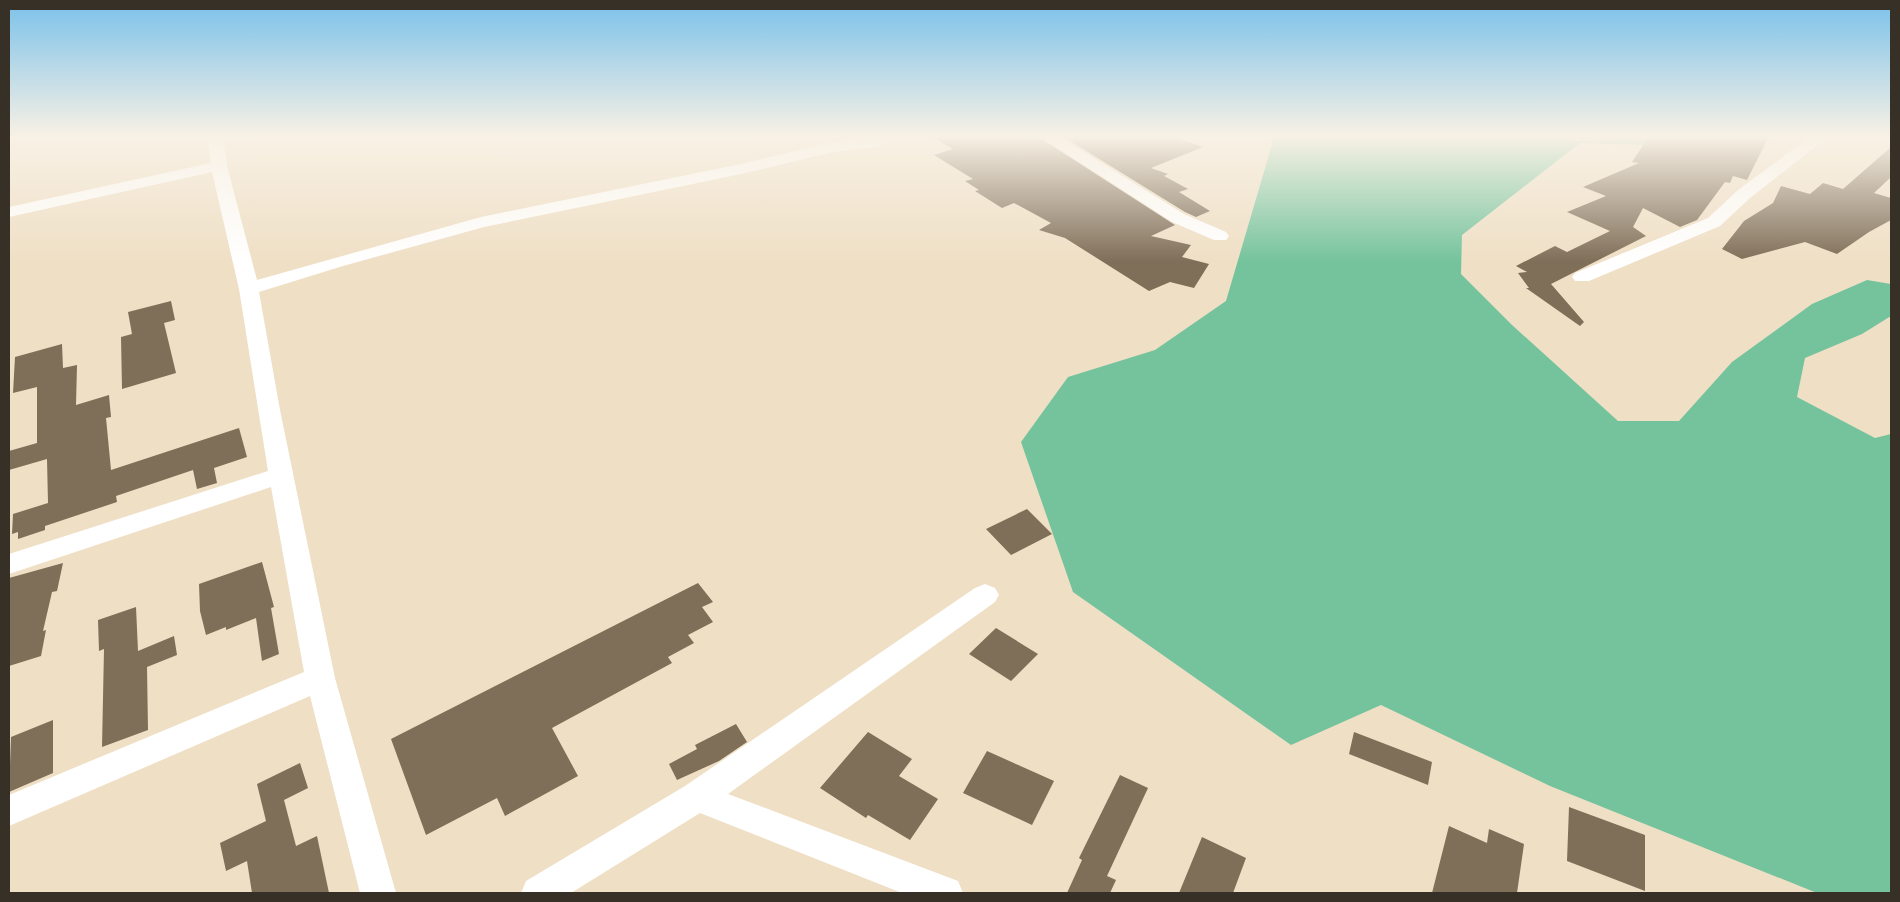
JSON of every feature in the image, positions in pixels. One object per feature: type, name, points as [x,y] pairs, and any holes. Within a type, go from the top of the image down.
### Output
[{"type":"street","points":[[9,212],[164,178]]},
{"type":"street","points":[[222,178],[249,289],[269,410],[283,474],[320,678],[378,893]]},
{"type":"street","points":[[249,289],[336,262],[481,222],[691,178]]},
{"type":"street","points":[[1114,178],[1166,211],[1220,236]]},
{"type":"street","points":[[1582,277],[1714,222],[1744,194],[1765,178]]},
{"type":"street","points":[[9,564],[283,474]]},
{"type":"street","points":[[539,893],[697,797],[985,595]]},
{"type":"street","points":[[9,811],[320,678]]},
{"type":"street","points":[[697,797],[945,893]]},
{"type":"green space","points":[[1262,178],[1535,178],[1462,235],[1461,274],[1512,325],[1618,421],[1679,421],[1732,362],[1812,304],[1867,280],[1891,284],[1891,316],[1862,334],[1805,358],[1797,397],[1875,438],[1891,434],[1891,893],[1817,893],[1550,786],[1381,705],[1291,745],[1073,592],[1021,442],[1068,377],[1155,350],[1226,301]]},
{"type":"building","points":[[972,178],[1102,178],[1175,225],[1151,236],[1191,245],[1182,257],[1209,264],[1194,288],[1170,282],[1149,291],[1065,238],[1039,230],[1051,223],[1014,203],[1002,208],[975,191],[979,190],[965,181],[973,179]]},
{"type":"building","points":[[1130,178],[1168,178],[1188,189],[1179,192],[1210,211],[1196,217]]},
{"type":"building","points":[[1604,178],[1732,178],[1730,183],[1725,182],[1697,220],[1680,227],[1643,208],[1633,227],[1646,236],[1551,284],[1584,322],[1580,326],[1526,288],[1529,288],[1518,273],[1527,272],[1516,266],[1555,246],[1567,252],[1610,231],[1567,212],[1606,196],[1583,187]]},
{"type":"building","points":[[1855,178],[1890,178],[1874,193],[1891,198],[1891,220],[1869,232],[1837,254],[1805,242],[1742,259],[1722,249],[1744,221],[1773,203],[1781,186],[1810,194],[1823,183],[1843,189]]},
{"type":"building","points":[[171,301],[175,320],[164,323],[176,373],[122,389],[121,337],[132,334],[128,312]]},
{"type":"building","points":[[62,344],[63,368],[77,365],[76,405],[109,395],[111,417],[106,418],[111,470],[239,428],[247,457],[214,468],[217,483],[197,489],[193,470],[116,496],[117,502],[45,526],[45,530],[18,539],[18,532],[12,534],[13,514],[48,503],[47,459],[9,470],[9,451],[37,443],[37,387],[13,393],[15,357]]},
{"type":"building","points":[[1027,509],[1052,534],[1011,555],[986,529]]},
{"type":"building","points":[[262,562],[274,607],[271,608],[279,654],[262,661],[256,618],[226,630],[226,627],[206,635],[200,611],[199,584]]},
{"type":"building","points":[[63,563],[57,591],[52,592],[43,631],[46,630],[41,656],[9,666],[9,578]]},
{"type":"building","points":[[698,583],[713,602],[702,607],[713,622],[688,635],[694,643],[668,657],[672,663],[552,728],[578,776],[505,816],[497,798],[426,835],[391,739]]},
{"type":"building","points":[[136,607],[138,651],[174,636],[177,655],[147,667],[148,730],[102,747],[104,649],[99,651],[98,620]]},
{"type":"building","points":[[996,628],[1038,654],[1011,681],[969,654]]},
{"type":"building","points":[[53,720],[53,773],[9,792],[11,737]]},
{"type":"building","points":[[736,724],[747,742],[719,761],[677,780],[669,764],[697,749],[695,745]]},
{"type":"building","points":[[868,732],[912,759],[899,776],[938,799],[910,840],[868,815],[866,818],[820,788]]},
{"type":"building","points":[[1354,732],[1432,762],[1428,785],[1349,754]]},
{"type":"building","points":[[987,751],[1054,781],[1032,825],[963,793]]},
{"type":"building","points":[[300,763],[308,788],[284,800],[296,846],[317,836],[329,893],[252,893],[247,861],[226,871],[220,843],[266,821],[257,784]]},
{"type":"building","points":[[1120,775],[1148,788],[1107,876],[1116,880],[1110,893],[1067,893],[1082,860],[1079,858]]},
{"type":"building","points":[[1569,807],[1645,835],[1645,891],[1567,861]]},
{"type":"building","points":[[1449,826],[1487,843],[1489,829],[1524,844],[1517,893],[1432,893]]},
{"type":"building","points":[[1202,837],[1246,858],[1233,893],[1179,893]]}]
